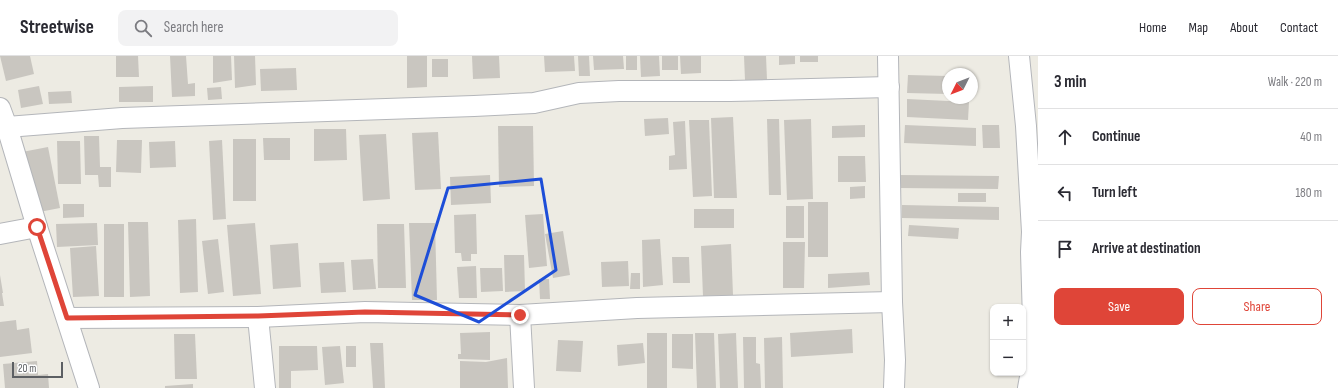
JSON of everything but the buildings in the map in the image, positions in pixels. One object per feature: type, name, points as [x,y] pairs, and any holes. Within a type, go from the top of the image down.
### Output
[{"type":"street","points":[[888,56],[892,302],[895,360],[894,388]]},
{"type":"street","points":[[1019,56],[1026,126],[1032,232],[1031,252],[1034,355],[1028,388]]},
{"type":"street","points":[[7,127],[122,118],[526,103],[579,93],[619,91],[730,91],[889,87]]},
{"type":"street","points":[[0,108],[89,388]]},
{"type":"street","points":[[0,234],[37,227]]},
{"type":"street","points":[[67,318],[258,316],[365,312],[520,315],[636,308],[892,302]]},
{"type":"street","points":[[520,315],[524,388]]},
{"type":"street","points":[[258,316],[265,388]]},
{"type":"highlighted area","points":[[541,179],[556,270],[479,322],[415,295],[448,188]]},
{"type":"route","points":[[37,227],[67,318],[258,316],[365,312],[520,315]]}]
